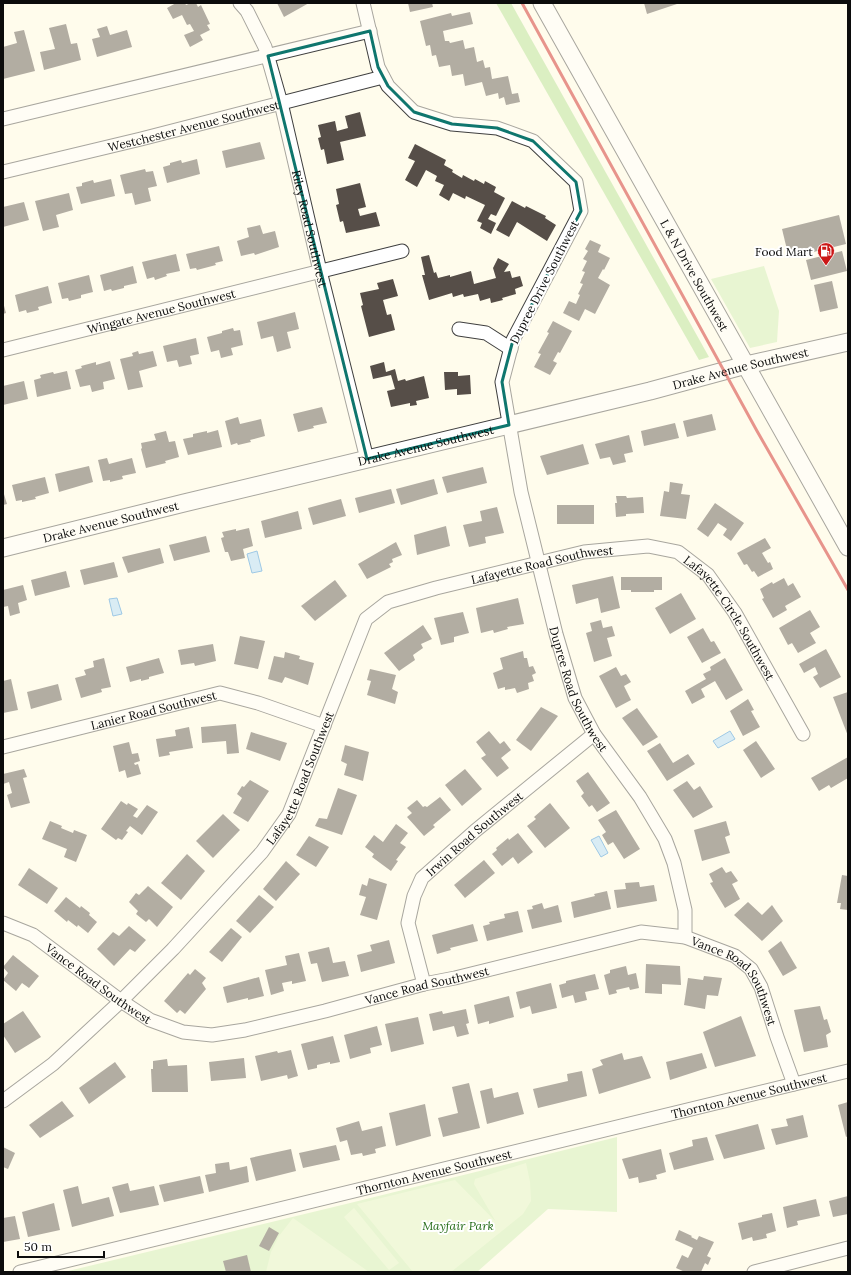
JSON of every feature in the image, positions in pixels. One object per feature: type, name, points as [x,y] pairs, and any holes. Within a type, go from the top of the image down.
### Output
[{"type":"street","name":"Riley Road Southwest","points":[[240,3],[265,46],[268,56],[281,103],[320,271],[367,459]]},
{"type":"street","name":"Dupree Drive Southwest","points":[[364,3],[378,67],[388,86],[414,112],[452,124],[497,128],[533,141],[576,182],[581,211],[513,340],[510,349],[502,382],[509,424]]},
{"type":"street","name":"L & N Drive Southwest","points":[[542,3],[848,547]]},
{"type":"street","points":[[3,119],[370,31]]},
{"type":"street","name":"Westchester Avenue Southwest","points":[[3,172],[383,77]]},
{"type":"street","name":"Wingate Avenue Southwest","points":[[3,350],[402,251]]},
{"type":"street","points":[[459,329],[486,333],[510,349]]},
{"type":"street","name":"Drake Avenue Southwest","points":[[3,548],[848,342]]},
{"type":"street","name":"Dupree Road Southwest","points":[[509,424],[521,492],[538,563],[556,634],[575,698],[594,734],[640,797],[665,839],[674,862],[685,910],[685,937]]},
{"type":"street","name":"Lafayette Circle Southwest","points":[[624,548],[648,546],[678,552],[708,575],[735,613],[803,734]]},
{"type":"street","name":"Lafayette Road Southwest","points":[[3,1101],[53,1064],[121,1001],[173,950],[262,852],[289,814],[366,619],[388,602],[436,588],[584,552],[624,548]]},
{"type":"street","name":"Lanier Road Southwest","points":[[3,747],[220,693],[258,703],[324,726]]},
{"type":"street","name":"Irwin Road Southwest","points":[[424,984],[408,923],[414,896],[422,878],[475,831],[594,734]]},
{"type":"street","name":"Vance Road Southwest","points":[[3,923],[33,935],[121,1001],[150,1020],[183,1032],[212,1035],[245,1030],[325,1011],[424,984],[463,976],[641,932],[685,937],[735,956],[751,969],[761,987],[794,1084]]},
{"type":"street","name":"Thornton Avenue Southwest","points":[[20,1272],[848,1071]]},
{"type":"street","points":[[754,1272],[848,1248]]},
{"type":"highlighted area","points":[[370,31],[378,67],[388,86],[414,112],[452,124],[497,128],[533,141],[576,182],[581,211],[513,340],[502,382],[509,425],[367,459],[268,56]]},
{"type":"green space","points":[[496,3],[511,3],[709,357],[699,360]]},
{"type":"green space","points":[[764,266],[779,311],[777,342],[750,348],[711,279]]},
{"type":"green space","name":"Mayfair Park","points":[[617,1137],[617,1212],[548,1209],[477,1272],[64,1272],[346,1204]]},
{"type":"green space","points":[[526,1163],[530,1182],[531,1201],[523,1214],[451,1272],[413,1272],[357,1204],[455,1180],[496,1222],[474,1184],[475,1179]]},
{"type":"green space","points":[[354,1208],[399,1263],[389,1270],[344,1217]]},
{"type":"green space","points":[[293,1218],[369,1272],[266,1272],[271,1252],[279,1236]]},
{"type":"water","points":[[257,551],[262,571],[252,573],[247,554]]},
{"type":"water","points":[[117,598],[122,614],[113,616],[109,599]]},
{"type":"water","points":[[730,731],[735,739],[718,748],[713,741]]},
{"type":"water","points":[[599,836],[608,853],[601,857],[591,840]]},
{"type":"building","points":[[176,3],[185,3],[186,5],[196,3],[198,7],[201,5],[210,24],[207,25],[210,30],[200,35],[203,40],[190,47],[184,35],[194,31],[190,24],[187,25],[182,15],[173,19],[167,8]]},
{"type":"building","points":[[277,3],[309,3],[284,17]]},
{"type":"building","points":[[408,3],[432,3],[433,7],[410,12]]},
{"type":"building","points":[[644,3],[680,3],[647,14]]},
{"type":"building","points":[[470,12],[473,24],[443,31],[445,41],[449,41],[450,43],[463,40],[465,49],[474,47],[477,62],[483,60],[485,68],[490,67],[492,79],[508,76],[512,94],[518,93],[520,102],[506,105],[504,97],[499,99],[498,93],[486,96],[482,82],[465,86],[463,74],[452,76],[450,65],[439,67],[436,55],[432,56],[430,45],[426,46],[420,21],[451,13],[452,16]]},
{"type":"building","points":[[66,24],[71,44],[77,43],[81,60],[44,70],[40,52],[55,49],[49,28]]},
{"type":"building","points":[[107,26],[110,35],[127,30],[132,47],[97,57],[92,39],[100,37],[97,29]]},
{"type":"building","points":[[24,30],[35,71],[3,79],[3,47],[17,43],[14,32]]},
{"type":"building","points":[[360,112],[366,136],[340,142],[344,160],[327,164],[324,149],[321,150],[318,138],[321,137],[318,125],[335,121],[337,131],[348,128],[345,116]]},
{"type":"building","points":[[260,142],[265,159],[226,168],[222,151]]},
{"type":"building","points":[[415,144],[446,160],[444,165],[453,170],[452,172],[462,178],[463,175],[484,184],[485,181],[496,187],[494,192],[505,198],[496,216],[491,214],[488,219],[496,223],[491,234],[480,228],[482,223],[477,221],[485,205],[466,196],[465,199],[453,193],[449,201],[439,195],[444,185],[435,181],[437,176],[426,170],[417,187],[405,180],[415,161],[408,158]]},
{"type":"building","points":[[197,159],[200,174],[167,183],[163,167],[181,160],[182,163]]},
{"type":"building","points":[[145,169],[146,172],[153,171],[157,186],[148,188],[151,201],[135,205],[132,193],[125,194],[120,175]]},
{"type":"building","points":[[111,179],[115,196],[81,204],[76,187],[82,186],[82,183],[93,180],[94,183]]},
{"type":"building","points":[[360,183],[366,207],[358,209],[360,216],[376,212],[380,226],[346,233],[343,221],[340,222],[336,205],[339,204],[336,189]]},
{"type":"building","points":[[69,193],[73,210],[56,215],[59,227],[43,231],[35,201]]},
{"type":"building","points":[[512,201],[546,216],[545,218],[556,225],[547,241],[517,222],[509,237],[496,230]]},
{"type":"building","points":[[24,202],[29,220],[3,227],[3,207]]},
{"type":"building","points":[[839,215],[846,244],[789,258],[782,229]]},
{"type":"building","points":[[260,225],[263,234],[275,231],[279,247],[255,255],[254,253],[241,256],[237,241],[249,237],[247,228]]},
{"type":"building","points":[[590,240],[601,245],[598,252],[610,258],[598,278],[610,285],[595,314],[585,309],[579,321],[563,313],[569,301],[576,304],[580,295],[578,294],[583,284],[580,283],[585,272],[582,271],[587,261],[583,259],[588,251],[585,249]]},
{"type":"building","points":[[219,246],[223,261],[215,263],[216,265],[197,270],[196,268],[190,269],[186,254]]},
{"type":"building","name":"Food Mart","points":[[842,251],[847,271],[811,280],[806,260]]},
{"type":"building","points":[[176,254],[180,271],[166,274],[167,276],[155,280],[154,277],[147,279],[142,262]]},
{"type":"building","points":[[429,255],[434,273],[436,272],[438,278],[450,275],[450,277],[471,271],[474,284],[496,278],[493,268],[498,258],[509,264],[504,272],[510,271],[512,278],[520,276],[523,286],[515,289],[516,294],[502,298],[503,300],[491,303],[490,298],[480,301],[478,294],[464,297],[463,294],[453,297],[452,293],[429,300],[422,275],[425,275],[421,257]]},
{"type":"building","points":[[133,266],[137,283],[112,291],[111,289],[104,291],[100,275]]},
{"type":"building","points":[[89,275],[93,292],[81,295],[81,298],[69,301],[68,298],[62,299],[58,283]]},
{"type":"building","points":[[393,279],[398,296],[383,300],[387,315],[391,314],[395,330],[369,337],[361,306],[363,305],[360,293],[379,289],[377,283]]},
{"type":"building","points":[[832,281],[838,308],[820,312],[814,285]]},
{"type":"building","points":[[48,286],[52,303],[38,307],[39,310],[27,313],[26,310],[19,312],[15,295]]},
{"type":"building","points":[[3,302],[6,313],[3,314]]},
{"type":"building","points":[[295,312],[299,329],[287,332],[291,348],[277,352],[273,336],[261,339],[257,322]]},
{"type":"building","points":[[553,321],[572,331],[560,353],[558,352],[553,361],[557,363],[550,375],[534,367],[541,354],[538,353],[549,333],[547,332]]},
{"type":"building","points":[[233,328],[234,331],[240,330],[243,345],[231,348],[233,355],[221,358],[219,350],[211,352],[207,337]]},
{"type":"building","points":[[196,338],[199,354],[190,356],[192,364],[179,367],[177,360],[167,362],[163,346]]},
{"type":"building","points":[[138,351],[139,354],[153,351],[157,366],[139,371],[143,387],[128,390],[120,359],[133,356],[132,353]]},
{"type":"building","points":[[110,361],[115,379],[103,382],[104,389],[92,392],[90,385],[80,387],[75,370],[82,368],[81,366],[96,362],[96,365]]},
{"type":"building","points":[[384,362],[386,372],[395,369],[398,381],[405,379],[406,381],[424,376],[429,398],[416,401],[417,405],[410,406],[410,403],[391,407],[387,391],[395,389],[391,375],[373,379],[370,366]]},
{"type":"building","points":[[67,371],[71,389],[37,397],[34,380],[41,378],[40,375]]},
{"type":"building","points":[[444,372],[458,372],[458,376],[470,375],[471,394],[457,395],[457,389],[445,390]]},
{"type":"building","points":[[24,381],[28,399],[3,405],[3,386]]},
{"type":"building","points":[[322,407],[327,423],[313,426],[314,428],[298,432],[293,414]]},
{"type":"building","points":[[712,414],[716,430],[687,437],[683,421]]},
{"type":"building","points":[[238,417],[240,424],[261,419],[265,436],[250,440],[251,442],[231,445],[225,421]]},
{"type":"building","points":[[675,423],[679,438],[644,446],[641,431]]},
{"type":"building","points":[[218,430],[222,447],[188,455],[183,439],[193,437],[193,434],[207,431],[207,433]]},
{"type":"building","points":[[166,431],[169,442],[175,441],[179,457],[165,461],[166,463],[146,468],[141,443],[156,440],[154,434]]},
{"type":"building","points":[[629,435],[633,452],[624,454],[626,462],[613,465],[610,457],[600,459],[595,444]]},
{"type":"building","points":[[583,444],[589,464],[547,475],[540,456]]},
{"type":"building","points":[[107,458],[109,464],[132,458],[136,473],[122,476],[123,479],[110,482],[110,480],[103,481],[98,460]]},
{"type":"building","points":[[89,466],[93,482],[59,492],[55,474]]},
{"type":"building","points":[[483,467],[487,483],[447,493],[442,477]]},
{"type":"building","points":[[45,477],[49,493],[35,497],[36,499],[22,502],[22,500],[16,501],[12,485]]},
{"type":"building","points":[[434,479],[438,494],[401,505],[396,489]]},
{"type":"building","points":[[670,482],[683,484],[681,494],[690,495],[686,519],[660,516],[664,491],[669,492]]},
{"type":"building","points":[[391,489],[395,503],[359,513],[355,498]]},
{"type":"building","points":[[3,491],[7,504],[3,505]]},
{"type":"building","points":[[616,496],[626,496],[627,498],[643,497],[644,513],[626,514],[626,516],[616,517]]},
{"type":"building","points":[[341,499],[346,516],[313,525],[308,508]]},
{"type":"building","points":[[715,503],[744,523],[731,541],[723,535],[727,529],[718,523],[708,537],[697,529]]},
{"type":"building","points":[[557,505],[594,505],[594,524],[557,524]]},
{"type":"building","points":[[497,507],[504,533],[485,537],[486,543],[469,547],[463,525],[482,521],[480,511]]},
{"type":"building","points":[[298,511],[302,529],[265,538],[261,521]]},
{"type":"building","points":[[446,526],[450,546],[417,555],[414,535]]},
{"type":"building","points":[[249,528],[253,546],[243,549],[245,558],[231,561],[228,552],[225,552],[221,538],[224,537],[222,532]]},
{"type":"building","points":[[206,536],[210,552],[174,561],[169,545]]},
{"type":"building","points":[[765,538],[771,548],[762,553],[768,563],[770,562],[773,569],[758,577],[754,571],[752,572],[747,564],[744,565],[737,553]]},
{"type":"building","points":[[396,542],[402,555],[392,559],[393,562],[389,564],[391,567],[367,579],[358,564]]},
{"type":"building","points":[[160,548],[164,563],[128,573],[122,557]]},
{"type":"building","points":[[114,562],[118,577],[84,585],[80,570]]},
{"type":"building","points":[[66,571],[70,587],[35,596],[31,580]]},
{"type":"building","points":[[613,576],[620,608],[601,613],[598,598],[576,604],[572,585]]},
{"type":"building","points":[[621,577],[662,577],[662,590],[654,590],[654,592],[631,592],[631,590],[621,590]]},
{"type":"building","points":[[784,578],[788,586],[793,583],[801,597],[785,606],[787,610],[773,618],[762,599],[764,598],[760,589],[772,582],[773,584]]},
{"type":"building","points":[[335,580],[347,596],[315,621],[301,606]]},
{"type":"building","points":[[23,585],[27,600],[18,603],[20,613],[10,616],[8,606],[3,607],[3,590]]},
{"type":"building","points":[[681,593],[696,619],[670,634],[655,608]]},
{"type":"building","points":[[518,598],[524,624],[507,627],[508,629],[494,633],[493,630],[481,633],[476,608]]},
{"type":"building","points":[[810,610],[820,627],[810,633],[816,643],[798,653],[792,643],[788,645],[779,628]]},
{"type":"building","points":[[463,612],[469,633],[454,637],[454,642],[441,645],[434,618]]},
{"type":"building","points":[[601,620],[603,628],[612,626],[615,636],[607,638],[612,656],[594,662],[586,633],[592,631],[590,623]]},
{"type":"building","points":[[423,625],[432,639],[421,644],[423,648],[413,655],[415,660],[399,671],[384,653]]},
{"type":"building","points":[[703,628],[711,642],[714,641],[721,653],[702,663],[687,637]]},
{"type":"building","points":[[240,636],[265,641],[258,669],[234,664]]},
{"type":"building","points":[[213,644],[216,661],[195,666],[194,663],[181,665],[178,650]]},
{"type":"building","points":[[826,649],[841,677],[820,688],[813,677],[818,674],[815,667],[804,673],[799,664]]},
{"type":"building","points":[[523,651],[524,658],[527,658],[529,667],[533,666],[536,673],[532,675],[534,681],[528,683],[529,689],[517,693],[515,688],[505,690],[505,687],[498,689],[493,673],[503,669],[500,658]]},
{"type":"building","points":[[285,652],[300,656],[299,659],[314,663],[308,685],[285,677],[282,683],[268,679],[274,656],[284,658]]},
{"type":"building","points":[[104,658],[111,687],[101,689],[102,692],[81,698],[75,678],[86,675],[84,670],[94,667],[93,661]]},
{"type":"building","points":[[159,658],[164,673],[149,677],[149,679],[141,681],[141,679],[130,682],[126,667]]},
{"type":"building","points":[[725,658],[743,690],[726,700],[715,681],[701,689],[705,697],[692,704],[685,691],[706,679],[703,674],[711,670],[710,667]]},
{"type":"building","points":[[616,667],[621,676],[626,674],[631,682],[624,686],[631,700],[616,708],[599,676]]},
{"type":"building","points":[[370,669],[396,675],[392,689],[398,692],[395,704],[367,695],[371,681],[367,680]]},
{"type":"building","points":[[11,679],[18,710],[3,713],[3,681]]},
{"type":"building","points":[[58,684],[62,700],[31,709],[27,692]]},
{"type":"building","points":[[848,692],[848,736],[833,697]]},
{"type":"building","points":[[748,699],[754,710],[751,711],[760,727],[743,736],[730,711]]},
{"type":"building","points":[[541,707],[558,716],[531,751],[516,740]]},
{"type":"building","points":[[637,708],[658,737],[643,746],[622,718]]},
{"type":"building","points":[[236,724],[239,753],[227,754],[226,741],[202,743],[201,727]]},
{"type":"building","points":[[189,727],[193,748],[169,752],[170,755],[159,757],[156,739],[176,736],[175,730]]},
{"type":"building","points":[[489,731],[500,744],[504,741],[511,750],[501,758],[509,768],[497,777],[481,758],[486,755],[476,742]]},
{"type":"building","points":[[251,732],[287,743],[280,761],[246,749]]},
{"type":"building","points":[[756,741],[775,769],[761,778],[743,750]]},
{"type":"building","points":[[129,742],[132,754],[138,753],[140,761],[134,763],[135,765],[138,764],[141,774],[127,778],[125,770],[119,772],[113,746]]},
{"type":"building","points":[[660,743],[673,763],[688,754],[695,764],[667,781],[647,751]]},
{"type":"building","points":[[345,745],[369,752],[363,781],[344,775],[347,764],[341,761]]},
{"type":"building","points":[[848,757],[848,778],[831,788],[829,785],[819,791],[811,778]]},
{"type":"building","points":[[24,769],[27,777],[23,778],[30,803],[11,808],[7,795],[12,793],[9,782],[3,784],[3,774]]},
{"type":"building","points":[[465,769],[482,789],[462,806],[445,785]]},
{"type":"building","points":[[588,772],[610,803],[597,812],[592,805],[589,807],[581,796],[584,793],[576,781]]},
{"type":"building","points":[[250,780],[269,791],[248,822],[233,813],[242,798],[237,794],[242,786],[244,787]]},
{"type":"building","points":[[687,781],[694,790],[700,786],[713,807],[693,818],[673,790]]},
{"type":"building","points":[[338,788],[357,795],[342,835],[315,826],[319,818],[327,819]]},
{"type":"building","points":[[440,797],[451,810],[433,825],[435,827],[424,836],[407,817],[412,813],[407,808],[417,800],[423,807],[427,807]]},
{"type":"building","points":[[121,801],[138,809],[133,816],[137,818],[147,805],[158,812],[142,835],[130,826],[126,831],[128,832],[122,840],[118,838],[116,840],[101,829]]},
{"type":"building","points":[[550,803],[570,828],[545,848],[527,826],[536,819],[534,817]]},
{"type":"building","points":[[616,810],[640,849],[624,859],[613,842],[608,845],[602,835],[606,832],[598,820]]},
{"type":"building","points":[[223,814],[240,830],[213,858],[196,841]]},
{"type":"building","points":[[50,821],[73,833],[74,830],[87,835],[76,862],[64,857],[67,849],[42,839]]},
{"type":"building","points":[[726,821],[730,835],[725,837],[730,853],[702,861],[694,830]]},
{"type":"building","points":[[396,824],[408,833],[400,843],[406,847],[396,860],[398,861],[391,871],[372,857],[374,854],[365,847],[374,835],[383,842]]},
{"type":"building","points":[[518,833],[533,852],[518,864],[513,857],[502,866],[492,854],[497,850],[496,848],[508,838],[509,840]]},
{"type":"building","points":[[309,836],[329,847],[316,867],[296,855]]},
{"type":"building","points":[[187,854],[205,871],[181,900],[161,883]]},
{"type":"building","points":[[484,860],[495,873],[465,898],[454,885]]},
{"type":"building","points":[[286,861],[300,874],[276,901],[263,889]]},
{"type":"building","points":[[722,867],[726,873],[731,871],[738,881],[732,884],[740,899],[725,908],[710,883],[713,882],[709,874]]},
{"type":"building","points":[[29,868],[58,888],[47,904],[18,885]]},
{"type":"building","points":[[842,875],[848,876],[848,910],[840,909],[841,903],[837,903]]},
{"type":"building","points":[[369,878],[387,884],[377,920],[360,915],[366,897],[359,895],[362,884],[367,886]]},
{"type":"building","points":[[639,882],[640,887],[654,885],[657,901],[617,908],[614,890],[626,889],[625,883]]},
{"type":"building","points":[[148,886],[173,907],[157,927],[149,919],[146,922],[136,914],[138,911],[129,902],[136,893],[139,895]]},
{"type":"building","points":[[607,891],[611,909],[574,918],[571,902],[595,896],[594,894]]},
{"type":"building","points":[[259,895],[274,907],[250,933],[236,921]]},
{"type":"building","points":[[66,897],[80,908],[81,906],[90,913],[89,915],[97,922],[88,933],[78,925],[77,927],[68,920],[67,922],[54,911]]},
{"type":"building","points":[[748,902],[762,915],[772,905],[783,921],[762,941],[734,915]]},
{"type":"building","points":[[542,903],[544,909],[558,905],[562,922],[532,929],[527,910],[533,909],[532,906]]},
{"type":"building","points":[[518,911],[523,932],[487,941],[483,926],[490,924],[489,922],[505,918],[504,914]]},
{"type":"building","points":[[473,924],[478,941],[450,948],[451,950],[437,954],[432,935]]},
{"type":"building","points":[[129,926],[146,940],[135,952],[130,949],[114,966],[97,949],[113,932],[119,936]]},
{"type":"building","points":[[231,928],[242,937],[222,962],[209,952]]},
{"type":"building","points":[[389,940],[395,963],[361,972],[357,955],[372,951],[370,945]]},
{"type":"building","points":[[781,941],[797,968],[783,976],[768,951]]},
{"type":"building","points":[[329,947],[333,963],[345,961],[349,976],[322,982],[317,963],[311,964],[308,952]]},
{"type":"building","points":[[299,953],[306,981],[292,984],[292,981],[282,983],[284,991],[271,995],[265,970],[287,965],[285,956]]},
{"type":"building","points":[[13,955],[39,976],[29,988],[22,983],[16,991],[3,980],[8,973],[3,967]]},
{"type":"building","points":[[646,964],[680,966],[681,985],[662,984],[662,994],[645,993]]},
{"type":"building","points":[[626,966],[628,975],[636,973],[639,988],[630,990],[629,987],[616,990],[617,993],[609,995],[604,975],[610,973],[610,970]]},
{"type":"building","points":[[195,969],[206,978],[202,983],[206,989],[185,1014],[180,1010],[177,1013],[164,1001],[188,973],[190,975]]},
{"type":"building","points":[[595,974],[599,989],[585,992],[587,1000],[575,1003],[573,995],[562,998],[559,985],[566,983],[566,981]]},
{"type":"building","points":[[704,976],[722,978],[718,996],[707,995],[705,1009],[684,1005],[688,978],[703,980]]},
{"type":"building","points":[[259,977],[264,996],[227,1003],[223,987]]},
{"type":"building","points":[[551,983],[557,1008],[532,1014],[530,1006],[520,1009],[516,992]]},
{"type":"building","points":[[509,996],[514,1017],[489,1024],[489,1021],[478,1024],[474,1005]]},
{"type":"building","points":[[820,1006],[824,1020],[827,1019],[831,1032],[826,1035],[828,1047],[804,1052],[794,1010]]},
{"type":"building","points":[[466,1009],[469,1023],[466,1024],[469,1034],[457,1037],[454,1026],[433,1031],[429,1014],[442,1011],[443,1014]]},
{"type":"building","points":[[23,1011],[41,1037],[15,1053],[3,1035],[3,1024]]},
{"type":"building","points":[[741,1016],[756,1056],[715,1067],[703,1032]]},
{"type":"building","points":[[418,1017],[424,1044],[391,1052],[385,1024]]},
{"type":"building","points":[[377,1026],[382,1045],[370,1048],[371,1053],[350,1059],[344,1035]]},
{"type":"building","points":[[333,1036],[340,1062],[330,1064],[330,1062],[317,1065],[317,1068],[308,1070],[301,1044]]},
{"type":"building","points":[[291,1050],[298,1076],[288,1079],[287,1075],[261,1081],[255,1056],[277,1051],[278,1053]]},
{"type":"building","points":[[622,1053],[624,1060],[642,1056],[651,1078],[599,1094],[592,1069],[603,1065],[600,1060]]},
{"type":"building","points":[[702,1053],[707,1068],[670,1080],[666,1062]]},
{"type":"building","points":[[244,1058],[246,1078],[211,1081],[209,1062]]},
{"type":"building","points":[[167,1059],[168,1066],[187,1065],[188,1092],[152,1092],[151,1069],[153,1069],[153,1061]]},
{"type":"building","points":[[115,1062],[126,1077],[89,1104],[79,1088]]},
{"type":"building","points":[[582,1071],[587,1096],[538,1108],[533,1089],[568,1081],[567,1074]]},
{"type":"building","points":[[469,1083],[480,1128],[443,1137],[438,1118],[458,1113],[452,1087]]},
{"type":"building","points":[[492,1088],[494,1098],[518,1092],[524,1114],[487,1124],[480,1091]]},
{"type":"building","points":[[62,1101],[74,1116],[40,1138],[29,1125]]},
{"type":"building","points":[[848,1102],[848,1136],[846,1137],[838,1105]]},
{"type":"building","points":[[425,1104],[431,1136],[396,1146],[389,1113]]},
{"type":"building","points":[[803,1115],[808,1137],[776,1145],[771,1129],[788,1126],[786,1119]]},
{"type":"building","points":[[359,1121],[362,1131],[382,1126],[386,1146],[375,1149],[376,1153],[363,1156],[362,1153],[351,1155],[347,1140],[340,1142],[336,1128]]},
{"type":"building","points":[[758,1124],[765,1149],[724,1159],[715,1135]]},
{"type":"building","points":[[707,1137],[714,1160],[674,1170],[669,1153],[693,1146],[692,1140]]},
{"type":"building","points":[[336,1145],[340,1160],[303,1168],[299,1153]]},
{"type":"building","points":[[3,1147],[15,1153],[8,1169],[3,1167]]},
{"type":"building","points":[[291,1149],[296,1171],[256,1181],[250,1158]]},
{"type":"building","points":[[661,1149],[666,1172],[656,1175],[657,1179],[639,1183],[638,1177],[629,1179],[622,1159]]},
{"type":"building","points":[[229,1162],[230,1170],[247,1166],[249,1182],[209,1192],[205,1175],[216,1173],[215,1164]]},
{"type":"building","points":[[200,1176],[204,1193],[164,1202],[159,1185]]},
{"type":"building","points":[[128,1183],[130,1191],[154,1186],[159,1205],[120,1213],[112,1187]]},
{"type":"building","points":[[78,1186],[82,1204],[109,1197],[114,1216],[72,1227],[63,1190]]},
{"type":"building","points":[[848,1196],[848,1214],[833,1217],[829,1201]]},
{"type":"building","points":[[816,1199],[820,1216],[797,1221],[798,1225],[787,1228],[783,1207]]},
{"type":"building","points":[[54,1203],[60,1230],[28,1237],[22,1212]]},
{"type":"building","points":[[772,1213],[776,1231],[766,1234],[767,1238],[753,1241],[752,1237],[742,1240],[738,1223]]},
{"type":"building","points":[[15,1216],[20,1239],[3,1242],[3,1218]]},
{"type":"building","points":[[269,1227],[279,1233],[269,1251],[259,1246]]},
{"type":"building","points":[[679,1230],[697,1240],[699,1236],[714,1242],[707,1256],[711,1258],[708,1265],[705,1263],[701,1272],[685,1272],[676,1268],[682,1255],[688,1258],[693,1248],[675,1240]]},
{"type":"building","points":[[247,1255],[251,1272],[226,1272],[223,1261]]},
{"type":"railway","points":[[522,3],[757,431],[848,590]]},
{"type":"place","name":"Food Mart","points":[[826,266]]}]
